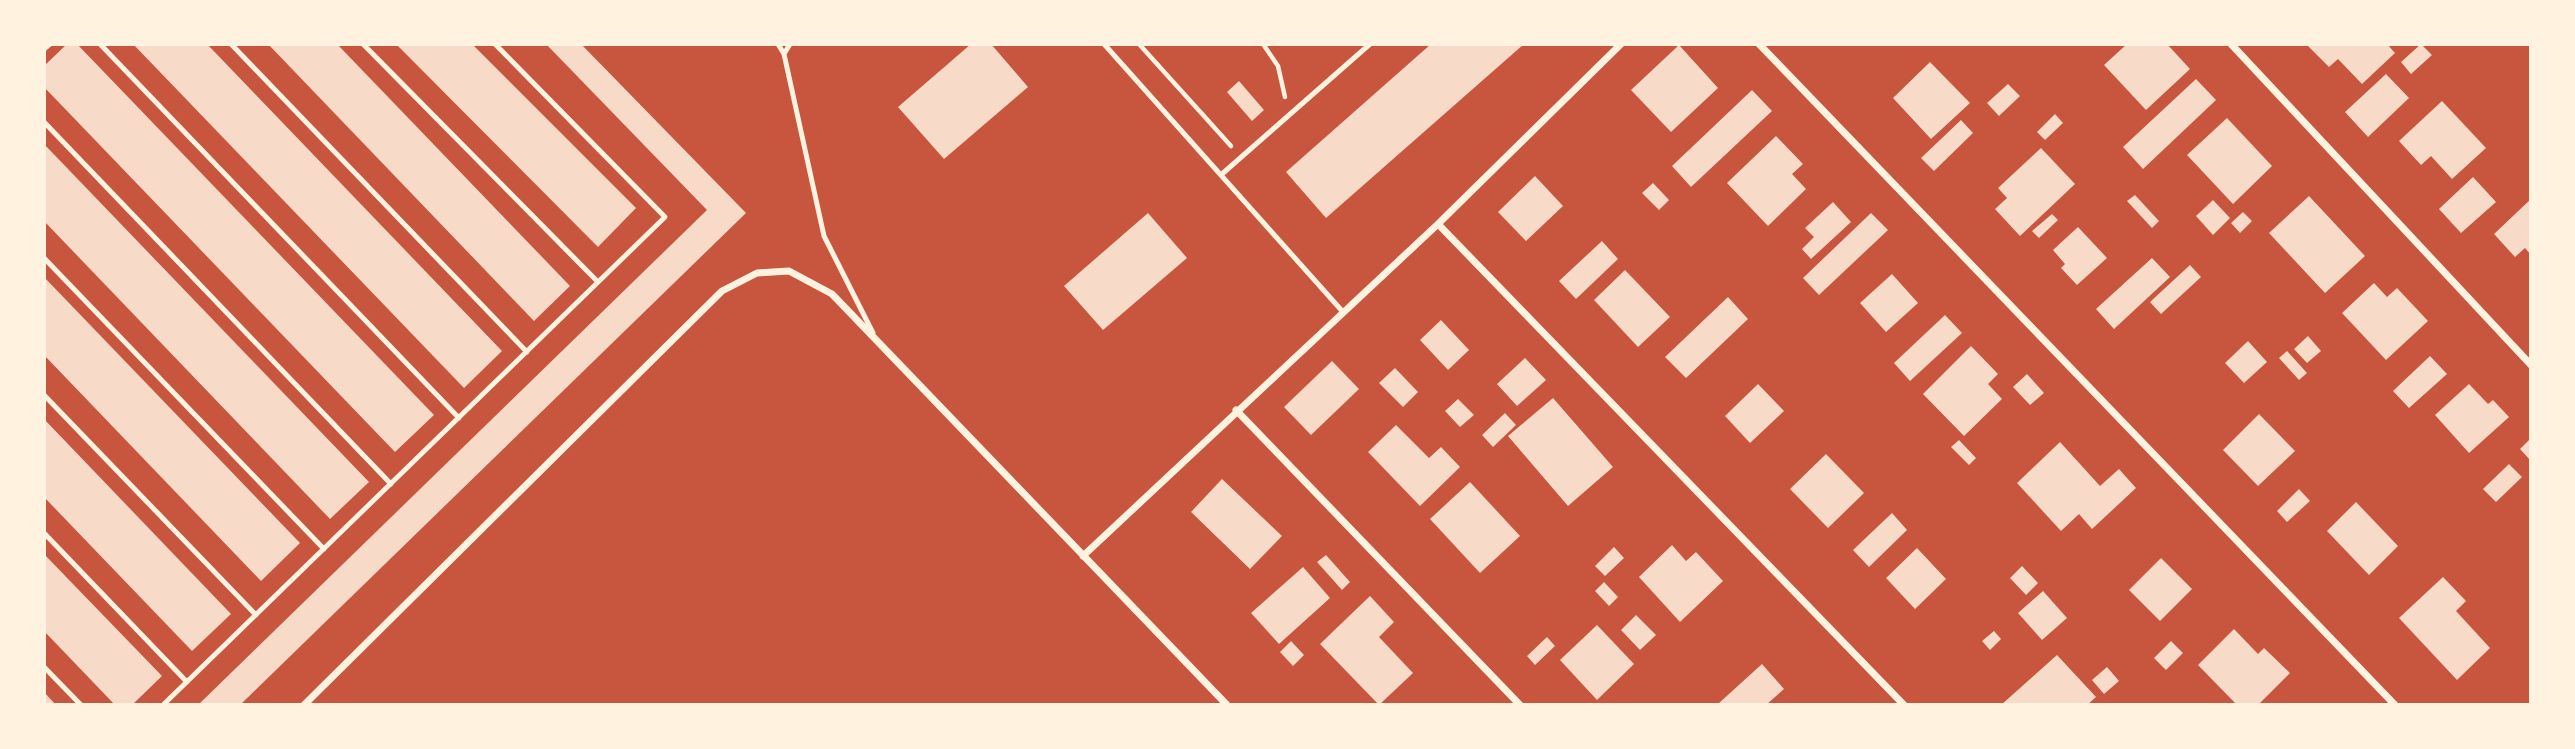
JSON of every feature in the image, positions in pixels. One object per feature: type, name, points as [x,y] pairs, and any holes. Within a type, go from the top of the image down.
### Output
[{"type":"street","points":[[1083,556],[1438,223],[1621,44]]},
{"type":"street","points":[[1759,44],[2395,705]]},
{"type":"street","points":[[2231,44],[2531,365]]},
{"type":"street","points":[[1438,223],[1904,705]]},
{"type":"street","points":[[304,705],[722,291],[757,273],[789,271],[832,294],[1227,705]]},
{"type":"street","points":[[1236,410],[1520,705]]},
{"type":"lane","points":[[44,49],[50,44]]},
{"type":"lane","points":[[100,44],[459,418]]},
{"type":"lane","points":[[231,44],[527,352]]},
{"type":"lane","points":[[363,44],[598,282]]},
{"type":"lane","points":[[163,705],[665,216],[495,44]]},
{"type":"lane","points":[[778,44],[784,54],[824,236],[876,339]]},
{"type":"lane","points":[[784,54],[790,44]]},
{"type":"lane","points":[[1104,44],[1343,312]]},
{"type":"lane","points":[[1222,174],[1370,44]]},
{"type":"lane","points":[[44,122],[391,484]]},
{"type":"lane","points":[[44,258],[324,549]]},
{"type":"lane","points":[[44,395],[256,615]]},
{"type":"lane","points":[[44,533],[187,682]]},
{"type":"lane","points":[[44,667],[80,705]]},
{"type":"path","points":[[1139,44],[1241,157]]},
{"type":"path","points":[[1263,44],[1281,75],[1284,119]]},
{"type":"building","points":[[67,44],[77,44],[434,415],[395,452],[44,87],[44,66]]},
{"type":"building","points":[[133,44],[207,44],[502,351],[464,388]]},
{"type":"building","points":[[268,44],[337,44],[570,286],[534,321]]},
{"type":"building","points":[[396,44],[472,44],[636,208],[598,247]]},
{"type":"building","points":[[546,44],[581,44],[746,213],[240,705],[198,705],[707,210]]},
{"type":"building","points":[[971,44],[991,44],[1028,87],[944,159],[898,107]]},
{"type":"building","points":[[1431,44],[1524,44],[1326,218],[1286,172]]},
{"type":"building","points":[[2127,44],[2167,44],[2190,69],[2146,110],[2104,65]]},
{"type":"building","points":[[2387,44],[2395,53],[2362,84],[2338,59],[2329,67],[2308,46]]},
{"type":"building","points":[[2421,44],[2432,55],[2411,74],[2401,62]]},
{"type":"building","points":[[1679,45],[1718,88],[1671,132],[1631,90]]},
{"type":"building","points":[[1930,62],[1970,103],[1931,139],[1893,98]]},
{"type":"building","points":[[2386,74],[2409,98],[2368,137],[2345,112]]},
{"type":"building","points":[[2196,79],[2216,100],[2143,169],[2123,147]]},
{"type":"building","points":[[1239,81],[1264,110],[1252,121],[1227,92]]},
{"type":"building","points":[[2008,84],[2020,96],[1999,116],[1987,103]]},
{"type":"building","points":[[1752,90],[1772,111],[1691,187],[1672,166]]},
{"type":"building","points":[[2442,101],[2486,148],[2452,179],[2431,156],[2421,165],[2399,141]]},
{"type":"building","points":[[2055,114],[2063,123],[2045,140],[2037,132]]},
{"type":"building","points":[[2227,118],[2272,166],[2233,204],[2187,155]]},
{"type":"building","points":[[1961,120],[1973,133],[1934,171],[1921,158]]},
{"type":"building","points":[[1776,136],[1803,164],[1792,174],[1806,189],[1768,226],[1727,183]]},
{"type":"building","points":[[44,144],[369,482],[330,519],[44,221]]},
{"type":"building","points":[[2041,148],[2075,184],[2020,236],[1995,209],[2007,198],[1998,188]]},
{"type":"building","points":[[1535,176],[1563,206],[1526,241],[1498,212]]},
{"type":"building","points":[[2473,177],[2496,202],[2461,233],[2439,209]]},
{"type":"building","points":[[1653,183],[1669,200],[1659,210],[1642,193]]},
{"type":"building","points":[[2135,195],[2159,221],[2152,228],[2127,201]]},
{"type":"building","points":[[2309,196],[2365,256],[2325,293],[2269,233]]},
{"type":"building","points":[[2531,199],[2531,255],[2525,248],[2515,257],[2494,234]]},
{"type":"building","points":[[2213,200],[2230,218],[2213,235],[2196,216]]},
{"type":"building","points":[[1833,202],[1851,222],[1811,259],[1802,249],[1814,237],[1805,228]]},
{"type":"building","points":[[2243,212],[2252,221],[2240,233],[2231,223]]},
{"type":"building","points":[[1148,213],[1187,258],[1103,330],[1064,286]]},
{"type":"building","points":[[1871,213],[1888,230],[1819,295],[1803,278]]},
{"type":"building","points":[[2052,214],[2058,220],[2039,238],[2032,231]]},
{"type":"building","points":[[2078,227],[2107,258],[2077,285],[2061,268],[2065,264],[2053,250]]},
{"type":"building","points":[[1602,241],[1618,259],[1576,299],[1559,281]]},
{"type":"building","points":[[2152,258],[2170,277],[2114,329],[2096,309]]},
{"type":"building","points":[[2190,265],[2201,277],[2161,314],[2150,302]]},
{"type":"building","points":[[1625,270],[1670,317],[1638,347],[1594,300]]},
{"type":"building","points":[[1892,274],[1918,303],[1886,332],[1860,303]]},
{"type":"building","points":[[44,277],[300,543],[261,581],[44,355]]},
{"type":"building","points":[[2374,283],[2387,297],[2397,288],[2428,321],[2386,360],[2342,313]]},
{"type":"building","points":[[1728,297],[1748,319],[1686,378],[1665,357]]},
{"type":"building","points":[[1945,315],[1962,333],[1910,381],[1894,363]]},
{"type":"building","points":[[1441,320],[1469,350],[1448,370],[1420,340]]},
{"type":"building","points":[[2308,336],[2321,351],[2307,363],[2294,349]]},
{"type":"building","points":[[2248,341],[2267,362],[2244,383],[2225,363]]},
{"type":"building","points":[[1971,346],[1998,374],[1988,384],[2002,399],[1964,436],[1923,394]]},
{"type":"building","points":[[2287,351],[2307,373],[2299,380],[2279,358]]},
{"type":"building","points":[[2430,356],[2447,374],[2409,408],[2393,391]]},
{"type":"building","points":[[1525,358],[1546,380],[1517,406],[1497,384]]},
{"type":"building","points":[[1332,361],[1359,389],[1311,435],[1284,407]]},
{"type":"building","points":[[1395,368],[1418,392],[1403,407],[1379,383]]},
{"type":"building","points":[[2027,374],[2044,393],[2030,405],[2013,387]]},
{"type":"building","points":[[1758,384],[1784,411],[1750,443],[1725,416]]},
{"type":"building","points":[[2469,384],[2488,404],[2493,400],[2509,417],[2469,453],[2435,415]]},
{"type":"building","points":[[1553,398],[1613,467],[1568,506],[1508,436]]},
{"type":"building","points":[[1458,399],[1474,415],[1460,427],[1445,411]]},
{"type":"building","points":[[1505,413],[1516,425],[1493,447],[1482,435]]},
{"type":"building","points":[[2259,414],[2295,451],[2258,486],[2223,450]]},
{"type":"building","points":[[44,419],[231,614],[192,651],[44,497]]},
{"type":"building","points":[[1396,425],[1429,458],[1441,447],[1460,467],[1420,506],[1368,452]]},
{"type":"building","points":[[2531,438],[2531,461],[2520,449]]},
{"type":"building","points":[[1959,440],[1976,458],[1969,465],[1951,447]]},
{"type":"building","points":[[2060,442],[2100,486],[2119,469],[2136,488],[2092,529],[2079,514],[2061,531],[2017,483]]},
{"type":"building","points":[[1826,454],[1864,493],[1828,528],[1790,489]]},
{"type":"building","points":[[2509,464],[2522,477],[2496,502],[2483,489]]},
{"type":"building","points":[[1222,479],[1282,536],[1250,569],[1191,512]]},
{"type":"building","points":[[1470,482],[1520,536],[1480,573],[1430,519]]},
{"type":"building","points":[[2299,489],[2310,501],[2287,522],[2277,511]]},
{"type":"building","points":[[2356,502],[2398,546],[2369,575],[2327,531]]},
{"type":"building","points":[[1892,513],[1907,530],[1869,567],[1853,550]]},
{"type":"building","points":[[1672,545],[1686,561],[1696,552],[1723,581],[1680,622],[1639,577]]},
{"type":"building","points":[[1614,547],[1624,558],[1605,576],[1595,566]]},
{"type":"building","points":[[1917,548],[1946,579],[1915,609],[1886,578]]},
{"type":"building","points":[[44,554],[162,676],[132,705],[115,705],[44,631]]},
{"type":"building","points":[[1326,555],[1350,582],[1342,590],[1317,562]]},
{"type":"building","points":[[2161,558],[2192,589],[2160,621],[2129,590]]},
{"type":"building","points":[[2022,566],[2038,583],[2026,595],[2010,578]]},
{"type":"building","points":[[1303,567],[1330,598],[1279,644],[1251,613]]},
{"type":"building","points":[[2443,577],[2466,601],[2456,611],[2490,648],[2457,680],[2399,618]]},
{"type":"building","points":[[1604,582],[1618,597],[1609,606],[1595,591]]},
{"type":"building","points":[[2043,591],[2067,618],[2042,640],[2018,613]]},
{"type":"building","points":[[1370,596],[1394,622],[1379,637],[1413,673],[1379,705],[1320,644]]},
{"type":"building","points":[[1636,615],[1656,635],[1640,650],[1621,630]]},
{"type":"building","points":[[1597,625],[1634,664],[1597,700],[1560,660]]},
{"type":"building","points":[[2234,629],[2258,654],[2264,648],[2290,673],[2258,705],[2237,705],[2198,665]]},
{"type":"building","points":[[1994,631],[2001,639],[1990,650],[1982,641]]},
{"type":"building","points":[[1547,637],[1555,646],[1535,665],[1527,656]]},
{"type":"building","points":[[1291,641],[1304,655],[1293,666],[1280,652]]},
{"type":"building","points":[[2171,641],[2183,653],[2166,670],[2154,658]]},
{"type":"building","points":[[2057,655],[2096,697],[2087,705],[2001,705]]},
{"type":"building","points":[[1762,664],[1784,689],[1766,705],[1719,703]]},
{"type":"building","points":[[2107,667],[2119,681],[2104,694],[2092,680]]},
{"type":"building","points":[[44,692],[56,705],[44,705]]}]
